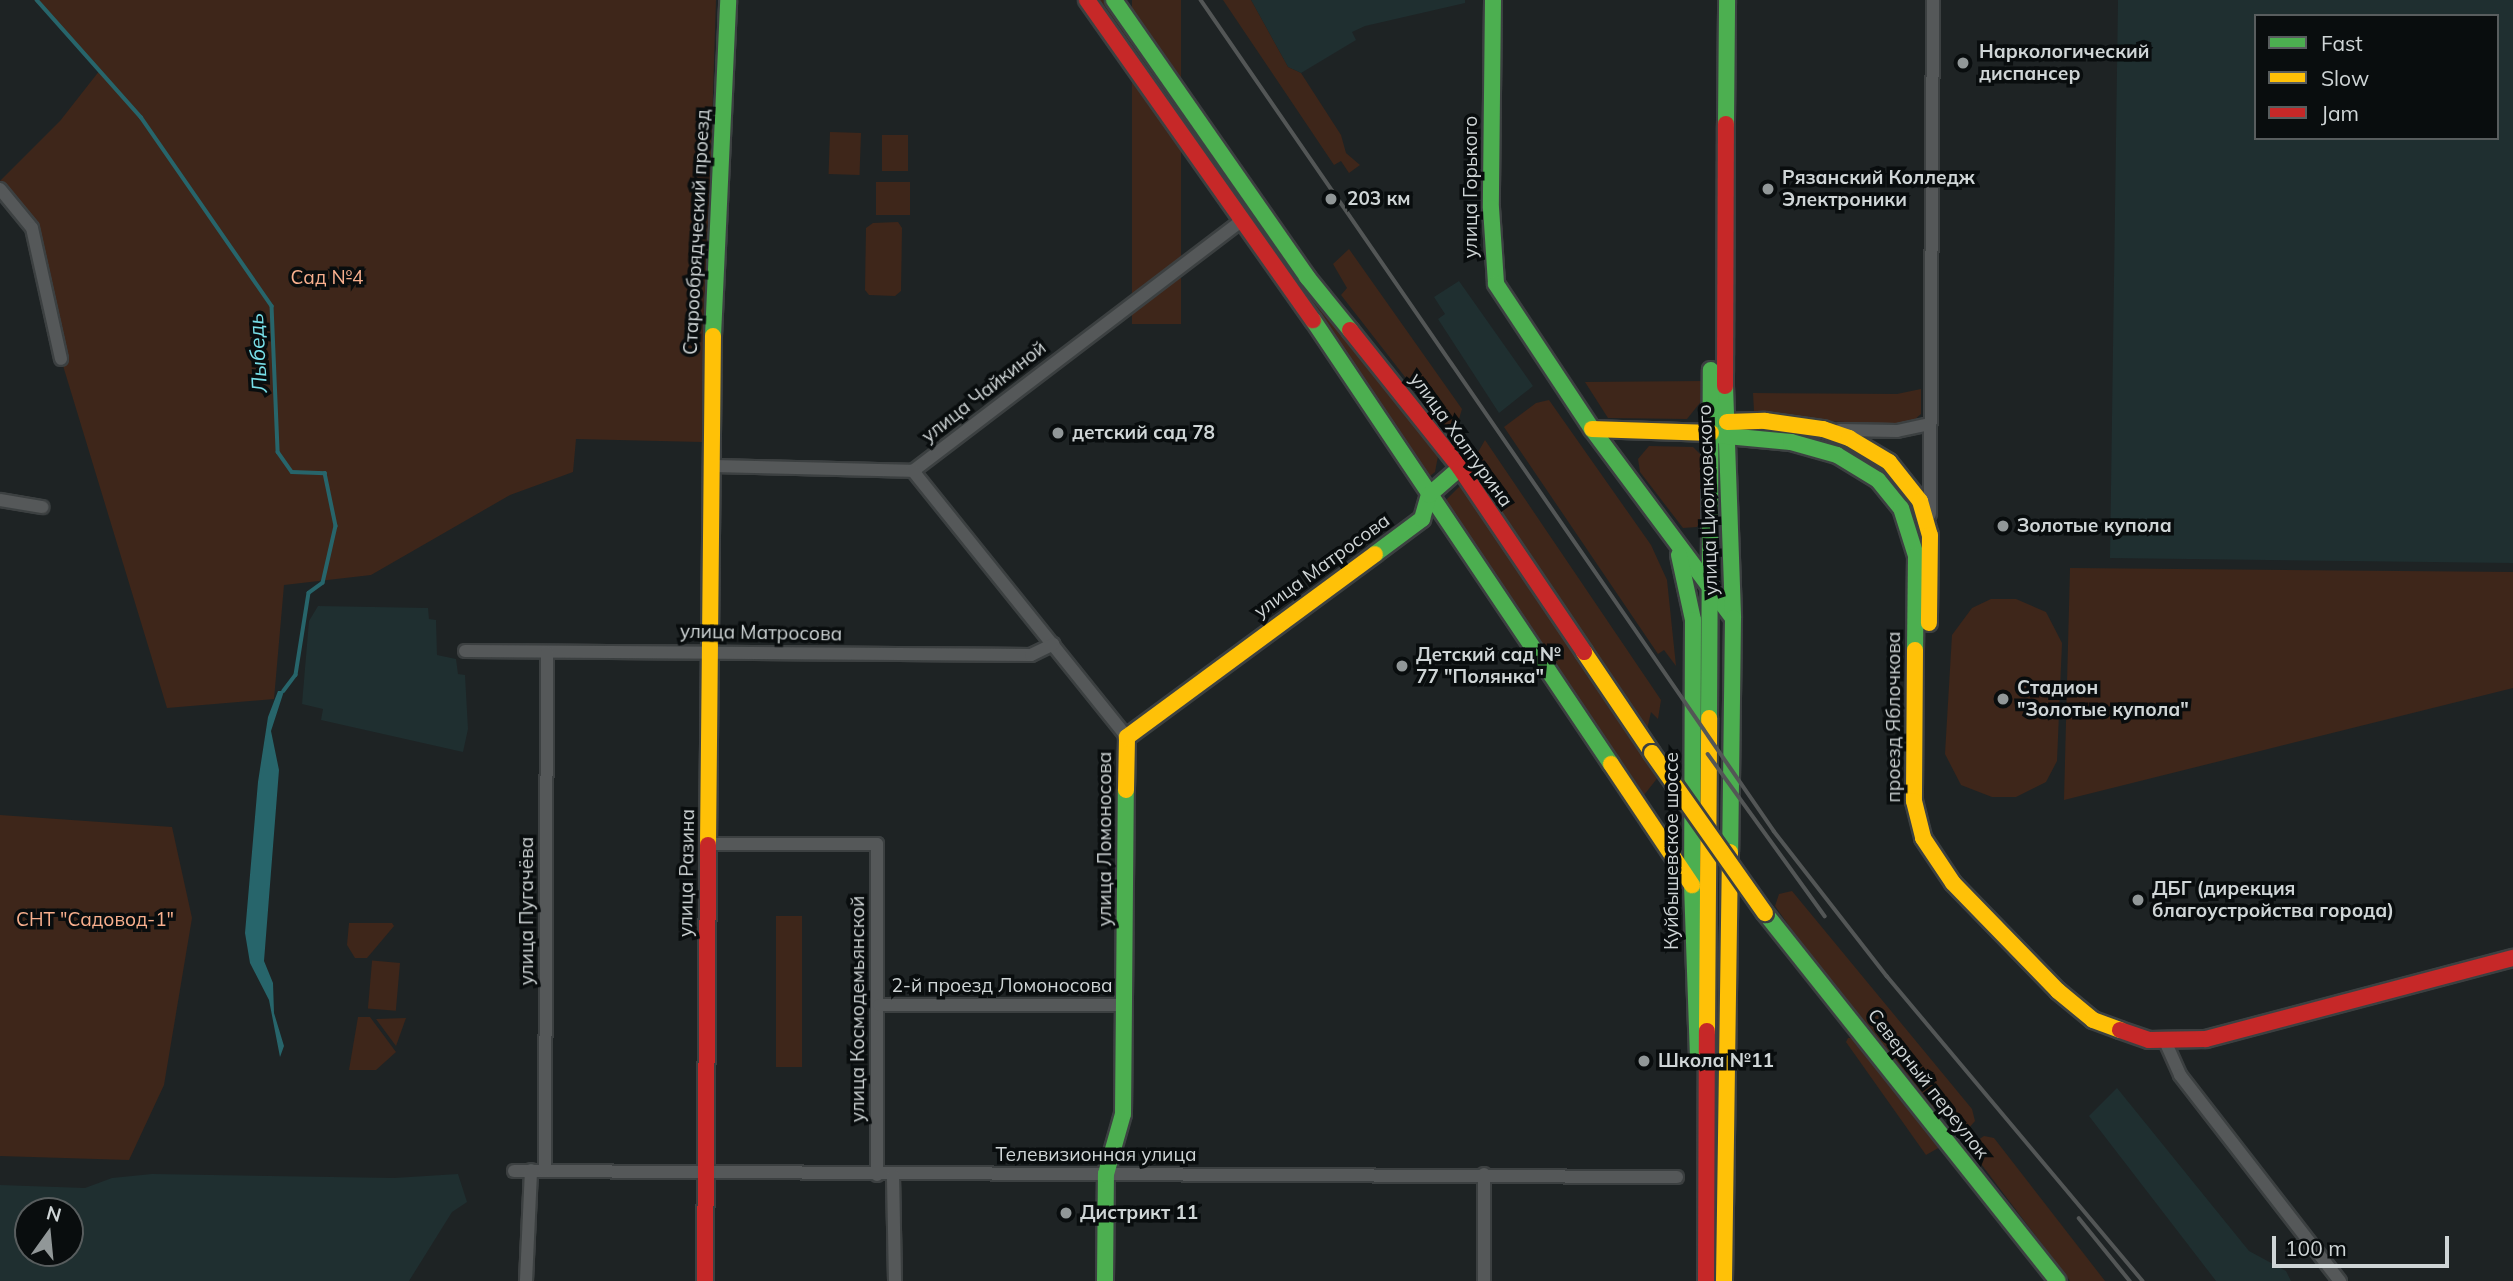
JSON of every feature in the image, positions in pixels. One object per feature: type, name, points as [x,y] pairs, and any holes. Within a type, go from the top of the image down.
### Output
[{"type":"main road","name":"Старообрядческий проезд","points":[[710,466],[728,0]]},
{"type":"main road","points":[[1087,0],[1240,222],[1342,362],[1692,885]]},
{"type":"main road","name":"улица Халтурина","points":[[1114,0],[1307,277],[1460,468],[1652,753],[1765,913]]},
{"type":"main road","name":"улица Горького","points":[[1493,0],[1491,208],[1496,284],[1592,429],[1733,618]]},
{"type":"main road","name":"улица Циолковского","points":[[1706,998],[1711,591],[1713,0]]},
{"type":"main road","name":"улица Циолковского","points":[[1724,1281],[1733,618],[1727,430],[1727,0]]},
{"type":"main road","name":"проезд Яблочкова","points":[[1727,430],[1765,421],[1823,429],[1849,438],[1889,462],[1920,501],[1930,535],[1926,786],[1935,834],[1965,877],[2074,991],[2099,1011],[2165,1041]]},
{"type":"main road","points":[[1592,429],[1711,433],[1727,430]]},
{"type":"main road","name":"проезд Яблочкова","points":[[1727,430],[1815,448],[1858,466],[1891,494],[1912,535],[1916,556],[1914,801],[1923,838],[1953,883],[2074,1006],[2110,1029],[2165,1041],[2206,1039],[2513,958]]},
{"type":"main road","name":"улица Разина","points":[[705,1281],[712,653],[710,466]]},
{"type":"main road","name":"улица Матросова","points":[[1127,737],[1422,519],[1429,495],[1460,468]]},
{"type":"main road","name":"Куйбышевское шоссе","points":[[1676,545],[1693,620],[1692,885],[1705,1160]]},
{"type":"main road","name":"улица Ломоносова","points":[[1105,1281],[1106,1174],[1123,1114],[1127,737]]},
{"type":"main road","name":"Северный переулок","points":[[1765,913],[2058,1281]]},
{"type":"main road","name":"Куйбышевское шоссе","points":[[1706,998],[1706,1281]]},
{"type":"street","name":"проезд Яблочкова","points":[[1930,535],[1933,0]]},
{"type":"street","points":[[0,190],[32,228],[61,359]]},
{"type":"street","name":"улица Чайкиной","points":[[913,471],[1240,222]]},
{"type":"street","name":"проезд Яблочкова","points":[[1823,429],[1897,431],[1930,424]]},
{"type":"street","points":[[710,466],[913,471]]},
{"type":"street","name":"улица Ломоносова","points":[[913,471],[1127,737]]},
{"type":"street","points":[[0,500],[42,507]]},
{"type":"street","name":"улица Матросова","points":[[466,652],[1031,655],[1054,644]]},
{"type":"street","name":"улица Пугачёва","points":[[545,1171],[547,652]]},
{"type":"street","name":"улица Космодемьянской","points":[[708,844],[877,844],[877,1175]]},
{"type":"street","name":"2-й проезд Ломоносова","points":[[879,1005],[1125,1006]]},
{"type":"street","points":[[2165,1041],[2180,1075],[2340,1281]]},
{"type":"street","points":[[526,1281],[531,1170]]},
{"type":"street","name":"Телевизионная улица","points":[[514,1171],[877,1175],[1483,1174],[1677,1177]]},
{"type":"street","points":[[1483,1174],[1484,1281]]},
{"type":"street","points":[[893,1175],[895,1281]]},
{"type":"shaded area","points":[[1251,0],[1465,0],[1465,3],[1365,26],[1352,32],[1356,40],[1301,73],[1288,67]]},
{"type":"shaded area","points":[[2118,0],[2513,0],[2513,563],[2110,558]]},
{"type":"shaded area","points":[[1459,281],[1533,386],[1499,413],[1438,319],[1445,314],[1434,297]]},
{"type":"shaded area","points":[[318,606],[428,608],[429,619],[436,620],[437,655],[456,659],[458,674],[465,675],[468,729],[463,752],[321,720],[323,709],[302,704],[309,621]]},
{"type":"shaded area","points":[[2117,1088],[2249,1251],[2286,1271],[2291,1281],[2216,1281],[2089,1116]]},
{"type":"shaded area","points":[[152,1174],[394,1178],[458,1174],[467,1202],[452,1212],[409,1281],[0,1281],[0,1185],[85,1188],[112,1178]]},
{"type":"green space","name":"Сад №4","points":[[34,0],[716,0],[702,442],[576,439],[573,472],[510,495],[371,575],[284,585],[274,699],[167,708],[61,359],[32,228],[0,189],[0,181],[60,121],[100,70]]},
{"type":"green space","points":[[1095,0],[1108,0],[1439,451],[1435,472],[1430,476]]},
{"type":"green space","points":[[1132,0],[1181,0],[1181,324],[1132,324]]},
{"type":"green space","points":[[1223,0],[1251,0],[1288,67],[1301,73],[1341,135],[1346,153],[1360,165],[1349,173],[1341,161],[1334,165]]},
{"type":"green space","points":[[830,132],[861,133],[860,175],[829,174]]},
{"type":"green space","points":[[882,135],[908,135],[908,171],[882,171]]},
{"type":"green space","points":[[876,182],[910,182],[910,215],[876,215]]},
{"type":"green space","points":[[898,222],[902,228],[901,291],[895,296],[869,295],[865,290],[866,228],[873,223]]},
{"type":"green space","points":[[1349,249],[1462,409],[1456,429],[1444,427],[1341,295],[1347,288],[1333,264]]},
{"type":"green space","points":[[1703,381],[1703,399],[1687,419],[1608,418],[1585,382]]},
{"type":"green space","points":[[1921,389],[1921,414],[1907,426],[1765,417],[1754,411],[1753,393],[1897,394]]},
{"type":"green space","points":[[1549,400],[1651,545],[1667,580],[1676,666],[1664,650],[1658,654],[1504,427],[1536,403]]},
{"type":"green space","points":[[1485,440],[1661,700],[1658,719],[1651,712],[1646,734],[1469,468]]},
{"type":"green space","points":[[1649,446],[1693,447],[1700,454],[1701,519],[1697,527],[1683,528],[1640,472],[1638,459]]},
{"type":"green space","points":[[1462,484],[1659,776],[1644,795],[1443,503]]},
{"type":"green space","points":[[2070,568],[2513,572],[2513,688],[2064,800]]},
{"type":"green space","name":"Стадион \"Золотые купола\"","points":[[1991,599],[2016,599],[2046,612],[2062,643],[2057,761],[2046,782],[2016,797],[1992,797],[1961,785],[1945,754],[1952,635],[1972,608]]},
{"type":"green space","name":"СНТ \"Садовод-1\"","points":[[0,815],[172,827],[192,918],[164,1085],[129,1160],[0,1156]]},
{"type":"green space","points":[[1792,891],[1972,1109],[1975,1121],[1968,1129],[1956,1124],[1948,1113],[1935,1109],[1824,975],[1775,906],[1779,894]]},
{"type":"green space","points":[[776,916],[802,916],[802,1067],[776,1067]]},
{"type":"green space","points":[[349,923],[392,923],[394,926],[367,958],[355,958],[347,945]]},
{"type":"green space","points":[[372,961],[400,963],[396,1011],[368,1008]]},
{"type":"green space","points":[[358,1017],[370,1017],[396,1052],[376,1070],[349,1070]]},
{"type":"green space","points":[[406,1018],[396,1046],[376,1019]]},
{"type":"green space","points":[[1848,1038],[1854,1038],[1940,1147],[1926,1155],[1846,1042]]},
{"type":"green space","points":[[1984,1136],[1994,1138],[2105,1281],[2070,1281],[1975,1156],[1978,1140]]},
{"type":"water","points":[[278,691],[284,691],[271,731],[279,770],[264,961],[273,983],[274,1013],[284,1046],[280,1057],[269,1000],[250,963],[245,933],[258,782],[268,717]]},
{"type":"waterway","name":"Лыбедь","points":[[37,0],[141,117],[272,306],[278,452],[292,472],[325,473],[336,526],[323,583],[309,593],[296,675],[284,691]]},
{"type":"railway","points":[[1201,0],[1774,831],[1887,976],[2143,1281]]},
{"type":"railway","points":[[1708,754],[1825,916]]},
{"type":"railway","points":[[2079,1218],[2130,1281]]},
{"type":"traffic: fast","points":[[713,336],[728,0]]},
{"type":"traffic: fast","points":[[1114,0],[1307,277],[1350,330]]},
{"type":"traffic: fast","points":[[1493,0],[1491,208],[1496,284],[1592,429],[1733,618]]},
{"type":"traffic: fast","points":[[1726,124],[1727,0]]},
{"type":"traffic: fast","points":[[1313,320],[1611,764]]},
{"type":"traffic: fast","points":[[1709,718],[1711,370]]},
{"type":"traffic: fast","points":[[1725,386],[1733,618],[1730,852]]},
{"type":"traffic: fast","points":[[1716,435],[1791,442],[1837,455],[1878,480],[1901,508],[1916,556],[1915,650]]},
{"type":"traffic: fast","points":[[1375,554],[1422,519],[1429,495],[1460,468]]},
{"type":"traffic: fast","points":[[1679,555],[1693,620],[1692,885],[1698,1057]]},
{"type":"traffic: fast","points":[[1105,1281],[1106,1174],[1123,1114],[1126,790]]},
{"type":"traffic: fast","points":[[1765,913],[2058,1281]]},
{"type":"traffic: slow","points":[[708,845],[713,336]]},
{"type":"traffic: slow","points":[[1727,422],[1765,421],[1823,429],[1849,438],[1889,462],[1920,501],[1930,535],[1929,623]]},
{"type":"traffic: slow","points":[[1592,429],[1711,433]]},
{"type":"traffic: slow","points":[[1126,790],[1127,737],[1375,554]]},
{"type":"traffic: slow","points":[[1915,650],[1914,801],[1923,838],[1953,883],[2058,991],[2093,1020],[2120,1030]]},
{"type":"traffic: slow","points":[[1584,652],[1652,753]]},
{"type":"traffic: slow","points":[[1707,1031],[1709,718]]},
{"type":"traffic: slow","points":[[1652,753],[1765,913]]},
{"type":"traffic: slow","points":[[1611,764],[1692,885]]},
{"type":"traffic: slow","points":[[1724,1281],[1730,852]]},
{"type":"traffic: jam","points":[[1087,0],[1313,320]]},
{"type":"traffic: jam","points":[[1725,386],[1726,124]]},
{"type":"traffic: jam","points":[[1350,330],[1460,468],[1584,652]]},
{"type":"traffic: jam","points":[[705,1281],[708,845]]},
{"type":"traffic: jam","points":[[2120,1030],[2149,1040],[2206,1039],[2513,958]]},
{"type":"traffic: jam","points":[[1706,1281],[1707,1031]]},
{"type":"place","name":"Наркологический диспансер","points":[[1963,63]]},
{"type":"place","name":"Рязанский Колледж Электроники","points":[[1768,189]]},
{"type":"place","name":"203 км","points":[[1331,199]]},
{"type":"place","name":"детский сад 78","points":[[1058,433]]},
{"type":"place","name":"Золотые купола","points":[[2003,526]]},
{"type":"place","name":"Детский сад № 77 \"Полянка\"","points":[[1402,666]]},
{"type":"place","name":"Стадион \"Золотые купола\"","points":[[2003,699]]},
{"type":"place","name":"ДБГ (дирекция благоустройства города)","points":[[2138,900]]},
{"type":"place","name":"Школа №11","points":[[1644,1061]]},
{"type":"place","name":"Дистрикт 11","points":[[1066,1213]]}]
